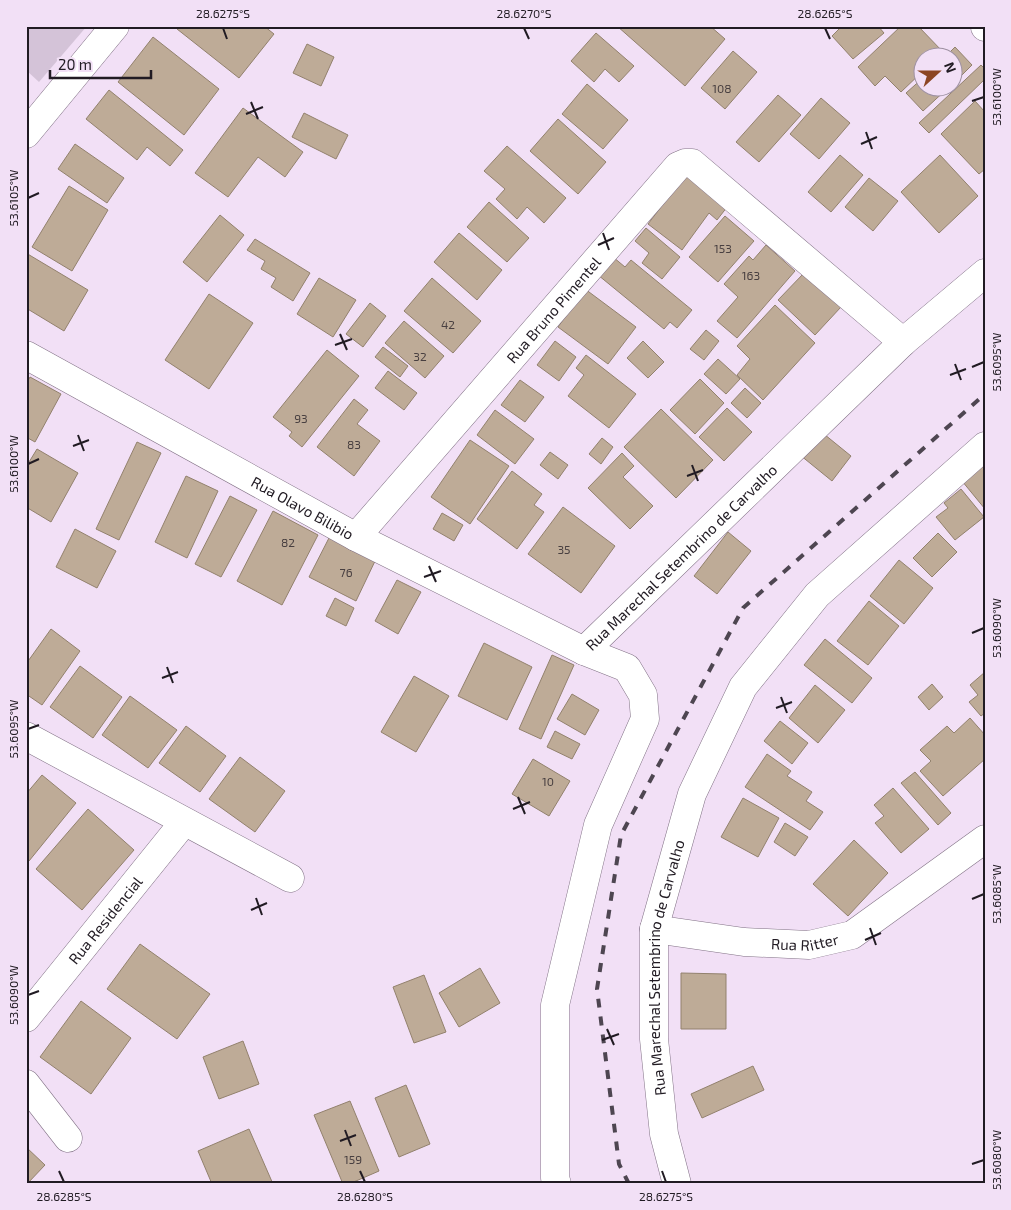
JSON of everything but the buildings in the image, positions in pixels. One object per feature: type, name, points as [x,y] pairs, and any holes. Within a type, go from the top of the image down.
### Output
[{"type":"street","points":[[30,122],[115,26]]},
{"type":"street","name":"Rua Bruno Pimentel","points":[[356,537],[678,166],[684,163],[692,163],[903,342]]},
{"type":"street","name":"Rua Marechal Setembrino de Carvalho","points":[[551,1182],[555,1005],[598,825],[645,719],[643,695],[626,668],[584,651],[903,342],[985,273]]},
{"type":"street","name":"Rua Olavo Bilibio","points":[[26,355],[356,537],[584,651]]},
{"type":"street","name":"Rua Marechal Setembrino de Carvalho","points":[[677,1184],[664,1134],[654,1039],[654,928],[692,794],[743,687],[817,595],[985,446]]},
{"type":"street","points":[[26,736],[290,878]]},
{"type":"street","name":"Rua Residencial","points":[[26,1018],[184,822]]},
{"type":"street","name":"Rua Ritter","points":[[654,928],[744,942],[809,945],[852,935],[985,838]]},
{"type":"street","points":[[26,1084],[68,1138]]},
{"type":"shaded area","points":[[26,26],[87,26],[39,82],[26,70]]},
{"type":"railway","points":[[629,1184],[619,1164],[597,989],[621,835],[743,608],[985,394]]}]
